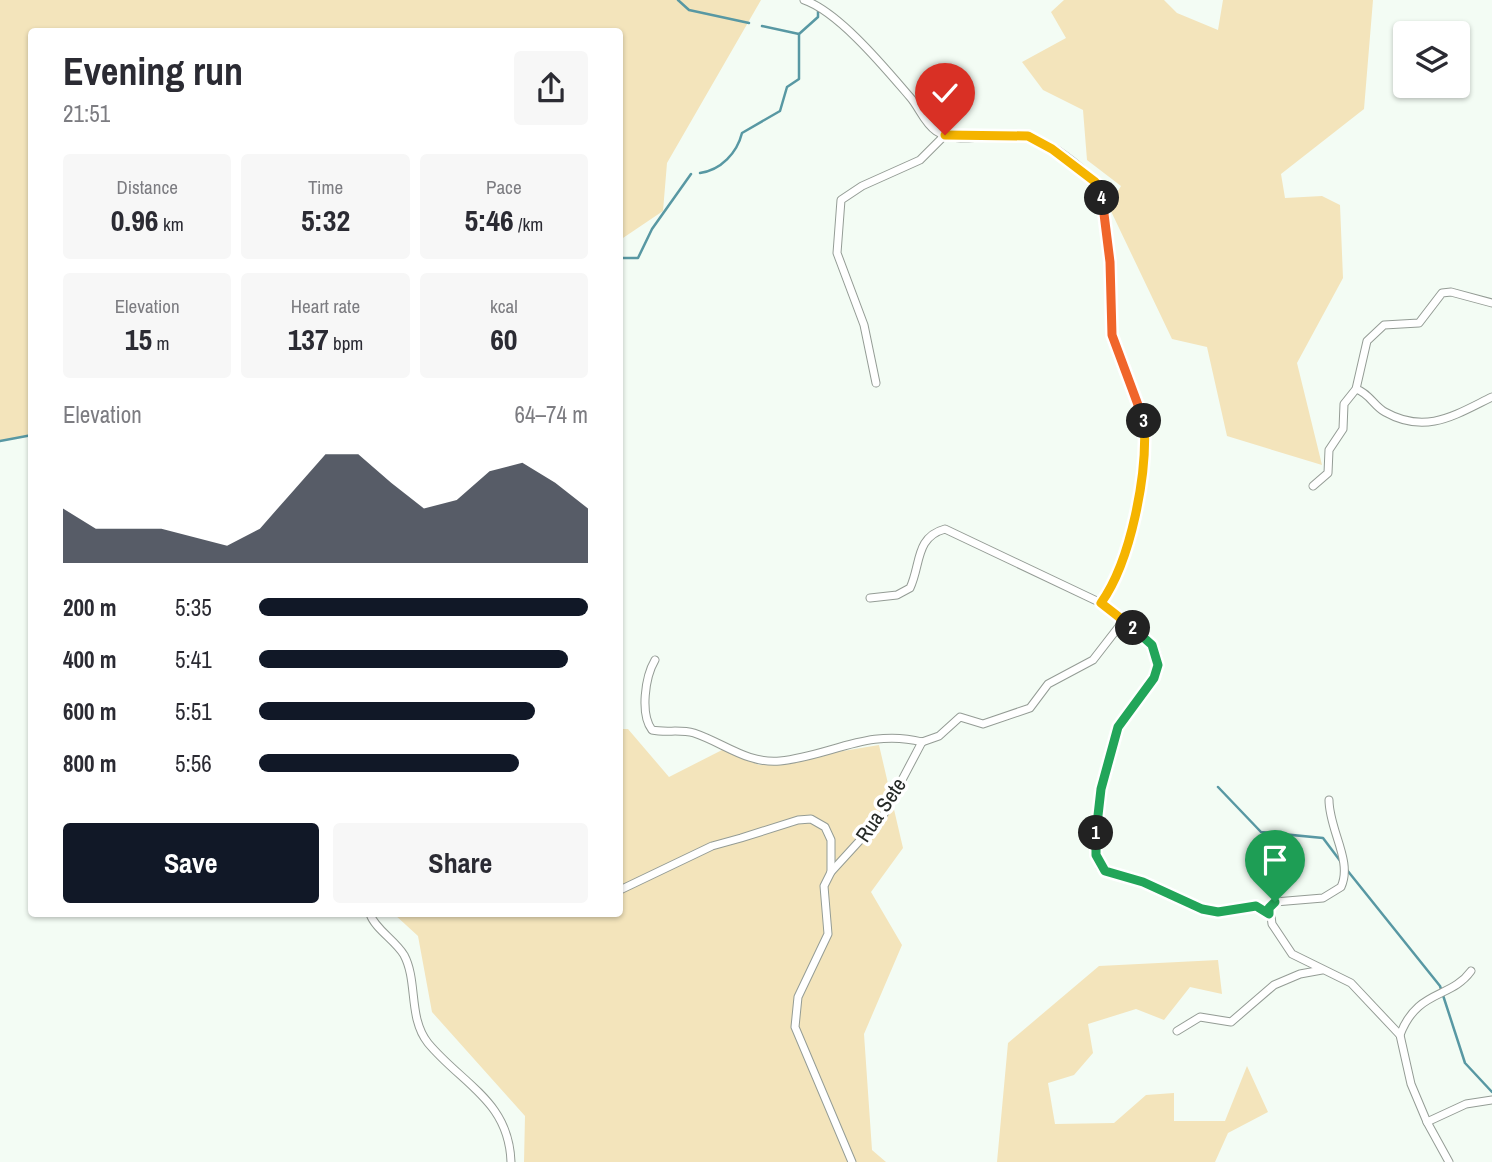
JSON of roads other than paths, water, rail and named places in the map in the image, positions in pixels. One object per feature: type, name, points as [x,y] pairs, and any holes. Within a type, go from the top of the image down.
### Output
[{"type":"street","points":[[804,0],[818,6],[851,34],[911,98],[928,124],[945,135],[1022,135],[1035,138],[1100,187],[1110,262],[1112,335],[1140,407],[1145,430],[1128,547],[1121,568],[1101,603]]},
{"type":"street","points":[[876,383],[864,325],[837,253],[841,201],[862,186],[920,160],[945,135]]},
{"type":"street","points":[[1314,486],[1328,472],[1329,450],[1343,429],[1345,404],[1356,389],[1367,341],[1384,325],[1419,323],[1441,293],[1451,292],[1492,303]]},
{"type":"street","points":[[1356,389],[1364,391],[1382,411],[1407,422],[1439,423],[1492,397]]},
{"type":"street","points":[[870,598],[897,595],[910,588],[924,542],[945,529],[1101,603],[1124,620],[1152,645],[1158,665],[1154,678],[1124,717],[1116,733],[1096,813],[1096,855],[1100,867],[1112,874],[1143,882],[1202,909],[1218,912],[1256,906],[1269,914]]},
{"type":"street","points":[[655,660],[649,674],[646,704],[646,719],[652,730],[694,733],[735,753],[761,760],[780,761],[860,740],[906,737],[922,741],[939,736],[960,717],[983,724],[1030,708],[1048,684],[1093,660],[1124,620]]},
{"type":"street","name":"Rua Sete","points":[[831,872],[884,814],[922,741]]},
{"type":"street","points":[[1329,800],[1330,823],[1346,867],[1341,887],[1327,897],[1275,902],[1269,908],[1269,914],[1282,942],[1292,954],[1344,978],[1359,989],[1400,1035],[1408,1073],[1427,1122],[1449,1162]]},
{"type":"street","points":[[623,889],[712,846],[798,820],[820,822],[830,834],[831,872],[824,886],[828,934],[798,996],[794,1027],[852,1162]]},
{"type":"street","points":[[372,917],[404,956],[419,1025],[427,1042],[497,1112],[506,1128],[511,1162]]},
{"type":"street","points":[[1177,1031],[1200,1017],[1231,1022],[1275,985],[1300,974],[1323,970]]},
{"type":"street","points":[[1400,1035],[1406,1022],[1420,1005],[1437,992],[1458,985],[1471,971]]},
{"type":"street","points":[[1427,1122],[1466,1104],[1492,1100]]},
{"type":"waterway","points":[[678,0],[689,10],[749,23]]},
{"type":"waterway","points":[[700,173],[715,168],[727,159],[742,133],[780,111],[787,87],[799,79],[799,34],[818,17],[818,10]]},
{"type":"waterway","points":[[762,26],[799,34]]},
{"type":"waterway","points":[[623,258],[638,258],[652,229],[691,174]]},
{"type":"waterway","points":[[0,441],[28,436]]},
{"type":"waterway","points":[[1218,787],[1261,832],[1323,838],[1341,862]]},
{"type":"waterway","points":[[1347,870],[1440,986],[1465,1063],[1492,1092]]}]
